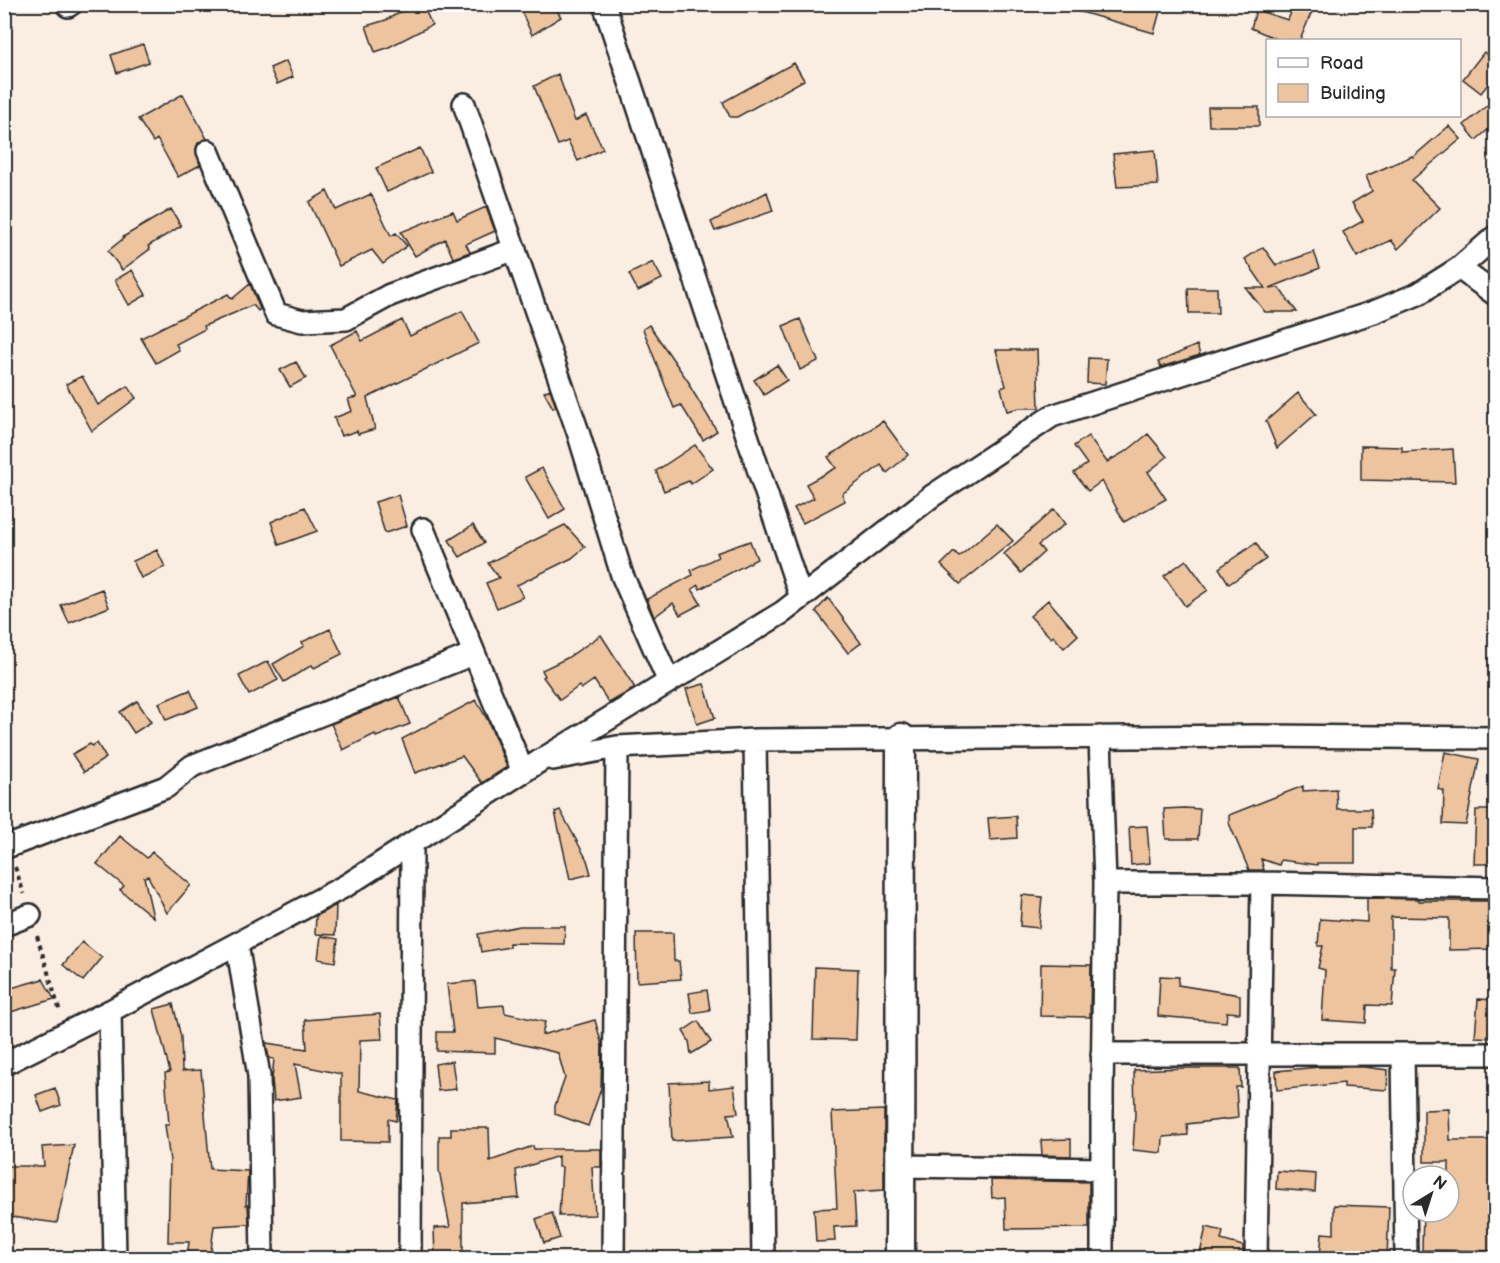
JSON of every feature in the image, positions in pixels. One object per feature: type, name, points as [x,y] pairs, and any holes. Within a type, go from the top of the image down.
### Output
[{"type":"street","points":[[604,4],[801,598]]},
{"type":"street","points":[[464,104],[578,432],[622,575],[669,682]]},
{"type":"street","points":[[208,151],[276,314],[302,321],[346,319],[390,295],[515,249]]},
{"type":"street","points":[[4,1064],[110,1011],[347,885],[530,767],[783,612],[932,496],[1052,416],[1374,312],[1418,294],[1459,268],[1496,236]]},
{"type":"street","points":[[1459,268],[1496,295]]},
{"type":"street","points":[[423,529],[473,654],[530,767]]},
{"type":"street","points":[[9,846],[166,787],[192,766],[473,654]]},
{"type":"street","points":[[530,767],[617,747],[755,740],[1391,736],[1496,738]]},
{"type":"street","points":[[1100,737],[1105,883],[1102,1258]]},
{"type":"street","points":[[900,1258],[901,738]]},
{"type":"street","points":[[755,740],[763,1258]]},
{"type":"street","points":[[613,1258],[617,747]]},
{"type":"street","points":[[410,1258],[412,843]]},
{"type":"street","points":[[1105,883],[1262,883],[1496,888]]},
{"type":"street","points":[[1256,1258],[1262,883]]},
{"type":"street","points":[[4,925],[30,915]]},
{"type":"street","points":[[237,944],[259,1076],[262,1258]]},
{"type":"street","points":[[110,1011],[115,1258]]},
{"type":"street","points":[[1102,1054],[1496,1054]]},
{"type":"street","points":[[1403,1054],[1406,1258]]},
{"type":"street","points":[[899,1166],[1102,1169]]},
{"type":"building","points":[[415,4],[422,4],[432,25],[375,52],[366,26],[386,20]]},
{"type":"building","points":[[518,4],[553,4],[561,17],[532,35]]},
{"type":"building","points":[[1075,4],[1162,4],[1154,33],[1074,10]]},
{"type":"building","points":[[1294,4],[1315,4],[1300,39],[1277,39],[1251,28],[1256,10],[1288,20]]},
{"type":"building","points":[[143,44],[149,62],[117,73],[111,55]]},
{"type":"building","points":[[1484,52],[1496,61],[1496,74],[1481,93],[1463,79]]},
{"type":"building","points":[[286,61],[293,77],[277,84],[270,68]]},
{"type":"building","points":[[794,63],[804,80],[737,117],[730,117],[723,102]]},
{"type":"building","points":[[558,74],[575,121],[586,115],[603,149],[578,161],[568,141],[558,145],[534,86]]},
{"type":"building","points":[[183,94],[207,139],[198,143],[196,149],[200,165],[178,177],[157,139],[153,142],[138,119]]},
{"type":"building","points":[[1496,98],[1496,123],[1476,140],[1464,125]]},
{"type":"building","points":[[1208,107],[1259,107],[1259,126],[1209,126]]},
{"type":"building","points":[[1449,126],[1461,139],[1412,180],[1440,208],[1398,249],[1391,240],[1357,257],[1343,232],[1363,221],[1352,203],[1372,191],[1366,176],[1413,157]]},
{"type":"building","points":[[420,148],[431,172],[387,192],[376,168]]},
{"type":"building","points":[[1155,150],[1158,185],[1117,187],[1113,154]]},
{"type":"building","points":[[327,191],[336,210],[371,194],[391,236],[396,233],[407,246],[383,264],[372,250],[339,266],[309,202]]},
{"type":"building","points":[[767,192],[773,211],[715,231],[711,222]]},
{"type":"building","points":[[486,207],[495,231],[466,244],[470,252],[453,258],[445,239],[415,256],[401,232],[453,211],[457,220]]},
{"type":"building","points":[[171,209],[181,226],[148,246],[150,249],[122,270],[108,251],[123,237]]},
{"type":"building","points":[[1263,247],[1276,265],[1314,252],[1320,268],[1270,288],[1279,288],[1297,312],[1265,312],[1246,288],[1265,288],[1245,259]]},
{"type":"building","points":[[653,262],[662,279],[638,291],[629,274]]},
{"type":"building","points":[[132,270],[146,295],[129,305],[115,280]]},
{"type":"building","points":[[250,284],[260,309],[258,311],[253,305],[204,326],[205,329],[176,344],[179,350],[156,363],[141,338],[228,294],[232,299]]},
{"type":"building","points":[[1188,288],[1217,288],[1218,313],[1189,313]]},
{"type":"building","points":[[462,311],[479,343],[367,398],[375,429],[341,436],[334,418],[352,411],[348,399],[357,397],[330,345],[357,331],[362,341],[402,320],[410,336]]},
{"type":"building","points":[[800,319],[818,361],[800,370],[783,326]]},
{"type":"building","points":[[649,325],[690,384],[717,431],[703,440],[681,405],[674,408],[643,329]]},
{"type":"building","points":[[1197,345],[1200,355],[1161,367],[1158,362]]},
{"type":"building","points":[[996,350],[1037,350],[1039,408],[1007,411],[1001,388],[1006,386]]},
{"type":"building","points":[[1088,358],[1107,359],[1105,384],[1087,383]]},
{"type":"building","points":[[296,362],[306,378],[290,387],[280,370]]},
{"type":"building","points":[[777,365],[787,380],[764,395],[754,380]]},
{"type":"building","points":[[82,376],[98,405],[128,386],[136,398],[92,431],[66,384]]},
{"type":"building","points":[[550,389],[556,407],[553,408],[544,392]]},
{"type":"building","points":[[1298,393],[1316,414],[1277,448],[1266,421]]},
{"type":"building","points":[[883,421],[908,455],[887,473],[881,465],[842,494],[845,501],[803,523],[794,508],[814,498],[806,484],[836,468],[828,457]]},
{"type":"building","points":[[1148,434],[1167,457],[1148,472],[1166,499],[1124,522],[1102,481],[1088,491],[1074,473],[1087,464],[1074,446],[1088,436],[1107,462],[1128,450]]},
{"type":"building","points":[[695,445],[713,469],[691,484],[689,481],[664,491],[656,471]]},
{"type":"building","points":[[1361,446],[1402,447],[1402,452],[1453,449],[1455,482],[1361,480]]},
{"type":"building","points":[[542,468],[565,509],[549,519],[525,477]]},
{"type":"building","points":[[398,495],[407,526],[385,533],[375,502]]},
{"type":"building","points":[[305,507],[317,531],[279,545],[271,522]]},
{"type":"building","points":[[1054,509],[1065,524],[1038,545],[1044,552],[1021,573],[1004,554]]},
{"type":"building","points":[[997,524],[1013,541],[960,584],[941,565],[954,552],[959,557]]},
{"type":"building","points":[[473,525],[484,543],[460,557],[449,540]]},
{"type":"building","points":[[565,525],[585,547],[572,558],[517,585],[523,597],[497,608],[486,583],[499,578],[488,563]]},
{"type":"building","points":[[750,541],[757,559],[700,589],[698,585],[692,589],[701,604],[680,615],[673,603],[654,617],[647,599],[693,575],[691,570],[718,557],[716,553]]},
{"type":"building","points":[[1256,543],[1266,559],[1229,584],[1219,568]]},
{"type":"building","points":[[157,550],[165,567],[141,578],[133,561]]},
{"type":"building","points":[[1186,560],[1208,590],[1185,606],[1164,576]]},
{"type":"building","points":[[102,589],[109,607],[69,623],[61,605]]},
{"type":"building","points":[[828,598],[861,643],[848,653],[816,611]]},
{"type":"building","points":[[1048,600],[1078,635],[1064,648],[1030,616]]},
{"type":"building","points":[[330,629],[342,654],[314,668],[312,665],[284,682],[273,664],[304,646],[302,642]]},
{"type":"building","points":[[601,635],[635,688],[609,703],[594,680],[581,689],[579,686],[560,700],[543,677],[545,676],[542,670],[567,658]]},
{"type":"building","points":[[268,661],[278,680],[249,695],[239,676]]},
{"type":"building","points":[[704,684],[715,718],[697,724],[686,689]]},
{"type":"building","points":[[190,690],[198,707],[166,720],[159,703]]},
{"type":"building","points":[[399,697],[410,724],[376,737],[375,734],[343,750],[331,724]]},
{"type":"building","points":[[476,700],[488,721],[507,767],[482,783],[462,756],[415,773],[402,739]]},
{"type":"building","points":[[137,701],[151,722],[134,733],[120,712]]},
{"type":"building","points":[[97,743],[106,758],[84,772],[72,754],[90,744],[92,746]]},
{"type":"building","points":[[1445,752],[1479,759],[1466,825],[1443,824],[1444,791],[1438,789]]},
{"type":"building","points":[[1303,786],[1303,791],[1336,789],[1337,809],[1371,809],[1372,827],[1355,827],[1355,863],[1317,863],[1317,865],[1281,860],[1279,865],[1261,859],[1264,870],[1249,870],[1229,823],[1229,815]]},
{"type":"building","points":[[1164,809],[1200,809],[1198,839],[1166,839]]},
{"type":"building","points":[[560,810],[587,860],[591,874],[570,879],[555,812]]},
{"type":"building","points":[[1476,810],[1496,810],[1496,864],[1474,864]]},
{"type":"building","points":[[1016,816],[1017,838],[990,840],[988,818]]},
{"type":"building","points":[[1147,826],[1150,863],[1131,865],[1129,827]]},
{"type":"building","points":[[120,836],[147,858],[152,852],[191,885],[167,913],[148,876],[144,877],[153,917],[120,890],[124,886],[97,864]]},
{"type":"building","points":[[1022,895],[1042,897],[1039,928],[1020,926]]},
{"type":"building","points":[[1367,898],[1492,901],[1493,949],[1449,950],[1449,918],[1391,917],[1391,968],[1395,968],[1392,1006],[1367,1005],[1366,1023],[1322,1020],[1325,970],[1318,968],[1323,946],[1318,946],[1320,919],[1367,922]]},
{"type":"building","points":[[336,905],[335,935],[315,934],[316,916]]},
{"type":"building","points":[[520,926],[565,926],[564,944],[509,943],[509,947],[481,952],[478,934]]},
{"type":"building","points":[[636,933],[673,933],[674,961],[679,961],[681,979],[637,982]]},
{"type":"building","points":[[321,936],[338,939],[335,962],[318,959]]},
{"type":"building","points":[[82,942],[102,958],[83,981],[63,965]]},
{"type":"building","points":[[1041,964],[1091,965],[1090,1017],[1040,1016]]},
{"type":"building","points":[[815,967],[858,969],[856,1040],[813,1039]]},
{"type":"building","points":[[1160,976],[1179,977],[1178,985],[1240,995],[1240,1013],[1227,1012],[1226,1022],[1158,1016]]},
{"type":"building","points":[[43,979],[54,999],[4,1014],[4,990]]},
{"type":"building","points":[[475,981],[478,1007],[504,1005],[505,1013],[545,1022],[542,1035],[595,1020],[602,1045],[601,1089],[588,1126],[555,1114],[555,1106],[565,1078],[558,1053],[495,1038],[495,1053],[437,1051],[437,1032],[453,1032],[447,984]]},
{"type":"building","points":[[707,990],[710,1010],[692,1013],[689,993]]},
{"type":"building","points":[[1478,999],[1496,1000],[1496,1038],[1475,1037]]},
{"type":"building","points":[[173,1004],[181,1037],[182,1071],[201,1070],[210,1169],[248,1171],[246,1205],[248,1205],[249,1224],[214,1226],[210,1258],[187,1258],[189,1242],[168,1242],[170,1161],[165,1125],[169,1125],[165,1073],[170,1072],[154,1009]]},
{"type":"building","points":[[380,1014],[382,1039],[360,1040],[359,1091],[398,1100],[396,1121],[388,1119],[388,1142],[341,1141],[341,1074],[295,1064],[301,1097],[274,1101],[272,1079],[274,1059],[269,1058],[266,1043],[307,1049],[305,1020]]},
{"type":"building","points":[[698,1021],[711,1042],[691,1054],[689,1041],[683,1031]]},
{"type":"building","points":[[452,1061],[456,1089],[438,1091],[435,1064]]},
{"type":"building","points":[[1319,1067],[1364,1067],[1388,1070],[1387,1090],[1344,1087],[1344,1083],[1277,1090],[1276,1071]]},
{"type":"building","points":[[1240,1068],[1241,1087],[1236,1087],[1238,1118],[1187,1124],[1188,1135],[1163,1137],[1162,1153],[1133,1150],[1134,1070]]},
{"type":"building","points":[[709,1081],[709,1089],[734,1086],[738,1113],[728,1114],[733,1137],[672,1141],[669,1083]]},
{"type":"building","points":[[55,1088],[61,1105],[42,1112],[36,1095]]},
{"type":"building","points":[[1449,1109],[1450,1140],[1496,1140],[1496,1251],[1422,1250],[1423,1224],[1461,1224],[1461,1164],[1424,1162],[1424,1110]]},
{"type":"building","points":[[884,1110],[884,1190],[854,1192],[856,1226],[834,1227],[835,1241],[816,1242],[814,1209],[837,1208],[832,1112]]},
{"type":"building","points":[[451,1128],[489,1128],[490,1161],[533,1146],[534,1149],[601,1149],[601,1167],[592,1167],[595,1215],[559,1216],[562,1167],[558,1167],[558,1156],[516,1170],[519,1198],[463,1203],[463,1258],[435,1258],[434,1228],[450,1227],[439,1170],[439,1136],[451,1136]]},
{"type":"building","points":[[1071,1139],[1071,1156],[1042,1155],[1041,1140]]},
{"type":"building","points":[[74,1145],[57,1223],[4,1216],[4,1166],[44,1166],[42,1147]]},
{"type":"building","points":[[1277,1171],[1316,1174],[1315,1192],[1276,1189]]},
{"type":"building","points":[[991,1180],[1089,1182],[1089,1228],[1006,1229],[1005,1197],[992,1198]]},
{"type":"building","points":[[1334,1205],[1389,1207],[1387,1258],[1320,1258],[1322,1233],[1334,1234]]},
{"type":"building","points":[[552,1213],[560,1238],[544,1243],[536,1219]]},
{"type":"building","points":[[1206,1227],[1223,1231],[1221,1240],[1243,1246],[1243,1258],[1221,1258],[1200,1254]]}]
